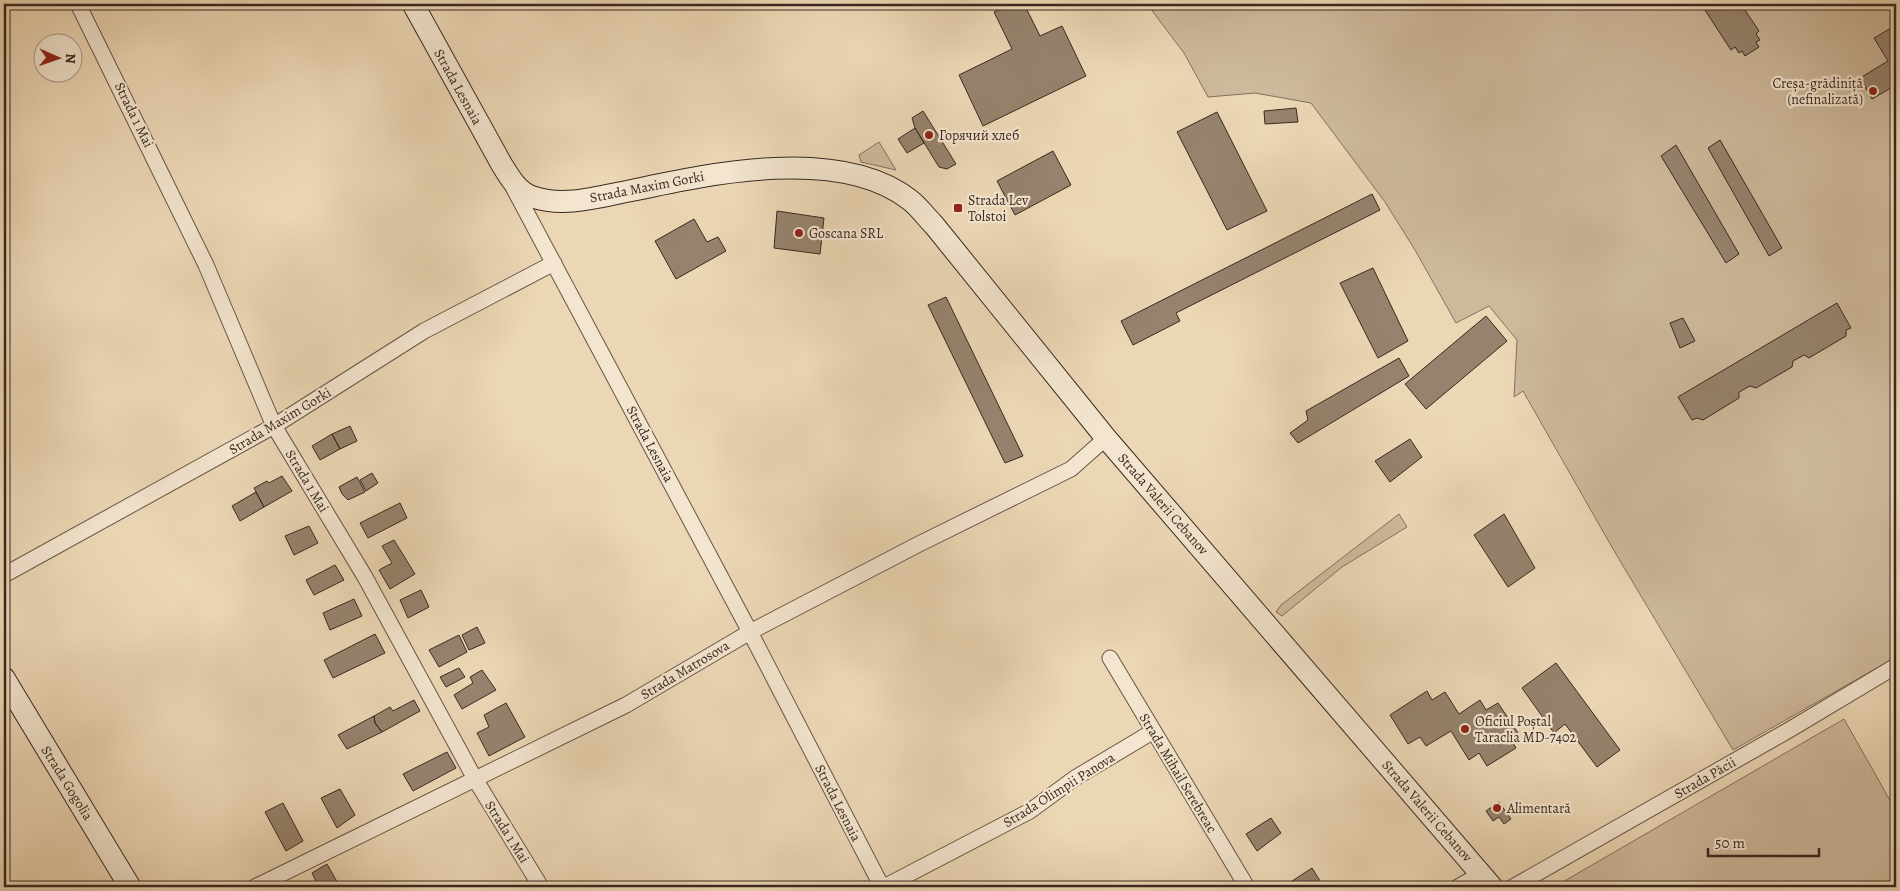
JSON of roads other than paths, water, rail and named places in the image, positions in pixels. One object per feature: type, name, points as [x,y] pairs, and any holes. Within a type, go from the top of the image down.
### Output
[{"type":"street","name":"Strada 1 Mai","points":[[78,4],[206,265],[274,426],[365,577],[475,779],[541,887]]},
{"type":"street","name":"Strada Lesnaia","points":[[413,4],[502,165],[883,887]]},
{"type":"street","name":"Strada Maxim Gorki","points":[[502,165],[514,185],[531,196],[566,202],[702,176],[762,169],[806,168]]},
{"type":"street","name":"Strada Valerii Cebanov","points":[[806,168],[833,171],[874,181],[910,200],[934,225],[1106,438],[1486,881]]},
{"type":"street","name":"Strada Maxim Gorki","points":[[4,576],[274,426],[424,331],[554,263]]},
{"type":"street","name":"Strada Matrosova","points":[[254,887],[626,706],[750,632],[919,544],[1071,469],[1106,438]]},
{"type":"street","name":"Strada Mihail Serebreac","points":[[1110,658],[1152,732],[1247,887]]},
{"type":"street","name":"Strada Păcii","points":[[1513,887],[1789,730],[1896,666]]},
{"type":"street","name":"Strada Gogolia","points":[[4,678],[130,887]]},
{"type":"street","name":"Strada Olimpii Panova","points":[[883,887],[1030,811],[1075,778],[1152,732]]},
{"type":"street","points":[[1458,887],[1486,881]]},
{"type":"place","name":"Creșa-grădiniță (nefinalizată)","points":[[1873,91]]},
{"type":"place","name":"Горячий хлеб","points":[[929,135]]},
{"type":"place","name":"Strada Lev Tolstoi","points":[[958,208]]},
{"type":"place","name":"Goscana SRL","points":[[799,233]]},
{"type":"place","name":"Oficiul Poștal Taraclia MD-7402","points":[[1465,729]]},
{"type":"place","name":"Alimentară","points":[[1497,808]]}]
